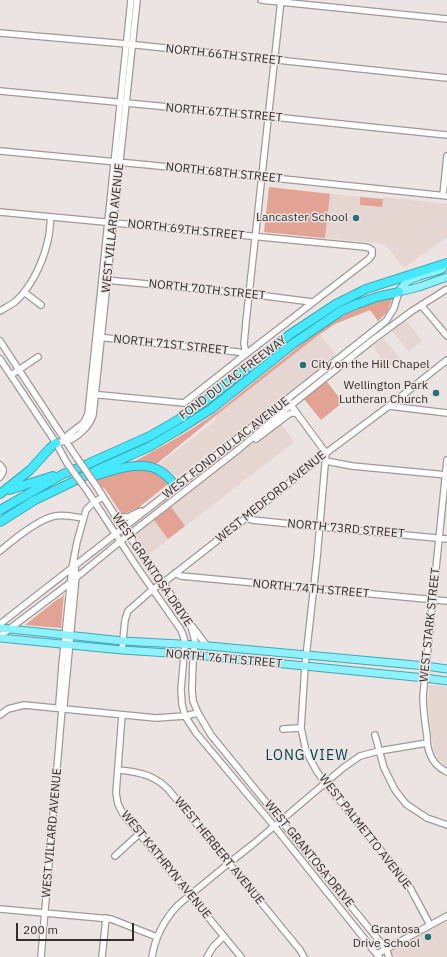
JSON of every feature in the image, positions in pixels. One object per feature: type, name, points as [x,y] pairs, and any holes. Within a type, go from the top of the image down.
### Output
[{"type":"highway","name":"FOND DU LAC FREEWAY","points":[[0,510],[63,474],[150,436],[176,421],[205,401],[289,335],[336,304],[366,290],[447,263]]},
{"type":"highway","name":"FOND DU LAC FREEWAY","points":[[0,522],[35,500],[95,470],[149,446],[178,430],[211,409],[294,342],[341,311],[377,297],[399,292]]},
{"type":"highway","points":[[1,493],[30,470],[56,443]]},
{"type":"highway","points":[[70,483],[119,468],[138,465],[151,467],[161,471],[176,486]]},
{"type":"highway","points":[[1,493],[38,480],[63,474]]},
{"type":"main road","points":[[399,292],[402,286],[408,281],[442,269],[447,263]]},
{"type":"main road","points":[[399,292],[447,277]]},
{"type":"main road","name":"NORTH 76TH STREET","points":[[0,628],[447,669]]},
{"type":"main road","name":"NORTH 76TH STREET","points":[[0,637],[447,681]]},
{"type":"street","name":"WEST VILLARD AVENUE","points":[[130,45],[132,0]]},
{"type":"street","name":"WEST VILLARD AVENUE","points":[[56,443],[64,440],[71,440],[84,430],[89,424],[93,415],[93,394],[123,103],[137,0]]},
{"type":"street","points":[[261,0],[447,19]]},
{"type":"street","points":[[246,354],[244,344],[281,1]]},
{"type":"street","name":"NORTH 66TH STREET","points":[[0,33],[447,78]]},
{"type":"street","name":"NORTH 67TH STREET","points":[[0,91],[447,135]]},
{"type":"street","name":"NORTH 68TH STREET","points":[[0,151],[445,196]]},
{"type":"street","points":[[445,196],[447,156]]},
{"type":"street","name":"NORTH 69TH STREET","points":[[0,212],[369,248],[372,250],[372,255],[369,259],[312,302]]},
{"type":"street","points":[[0,311],[15,301],[24,292],[36,274],[43,257],[49,235],[51,217]]},
{"type":"street","name":"NORTH 70TH STREET","points":[[105,280],[250,294],[312,302]]},
{"type":"street","name":"WEST FOND DU LAC AVENUE","points":[[0,637],[8,629],[70,583],[187,490],[395,323],[447,289]]},
{"type":"street","points":[[24,292],[41,305]]},
{"type":"street","name":"WEST FOND DU LAC AVENUE","points":[[0,624],[73,565],[152,506],[386,321],[394,308],[399,292]]},
{"type":"street","points":[[93,394],[184,403],[312,302]]},
{"type":"street","points":[[421,305],[447,336]]},
{"type":"street","name":"NORTH 71ST STREET","points":[[99,337],[246,354]]},
{"type":"street","name":"WEST GRANTOSA DRIVE","points":[[0,341],[123,528],[190,623],[195,641],[192,689],[194,701],[198,713],[211,735],[335,885],[386,949],[389,957]]},
{"type":"street","points":[[11,376],[38,357]]},
{"type":"street","name":"WEST GRANTOSA DRIVE","points":[[0,359],[56,443],[67,463],[181,630],[185,644],[181,689],[182,704],[185,716],[196,733],[274,826],[378,956]]},
{"type":"street","name":"WEST MEDFORD AVENUE","points":[[122,650],[125,620],[128,611],[153,589],[163,583],[326,453],[447,360]]},
{"type":"street","points":[[287,400],[326,453]]},
{"type":"street","points":[[389,406],[447,413]]},
{"type":"street","points":[[248,441],[254,440],[289,414],[297,413]]},
{"type":"street","name":"WEST PALMETTO AVENUE","points":[[326,453],[320,527],[305,666],[301,728],[306,751],[325,783],[407,882],[430,925]]},
{"type":"street","name":"WEST STARK STREET","points":[[447,460],[423,696],[423,709],[430,754],[440,769],[447,772]]},
{"type":"street","points":[[326,462],[446,475]]},
{"type":"street","points":[[0,465],[3,469],[0,477]]},
{"type":"street","points":[[176,486],[187,490]]},
{"type":"street","name":"WEST VILLARD AVENUE","points":[[68,635],[70,583],[83,518],[86,510],[94,502],[103,497]]},
{"type":"street","points":[[116,517],[128,517],[152,506]]},
{"type":"street","points":[[0,550],[20,534],[47,518],[62,516],[83,518]]},
{"type":"street","name":"NORTH 73RD STREET","points":[[246,518],[252,520],[447,539]]},
{"type":"street","name":"WEST VILLARD AVENUE","points":[[41,957],[62,709],[59,704],[76,578],[73,565]]},
{"type":"street","name":"NORTH 74TH STREET","points":[[175,573],[181,576],[447,602]]},
{"type":"street","points":[[175,620],[183,614]]},
{"type":"street","points":[[190,623],[207,646]]},
{"type":"street","points":[[0,715],[8,709],[24,705],[156,718],[185,716],[198,713]]},
{"type":"street","name":"WEST KATHRYN AVENUE","points":[[122,714],[116,793],[118,804],[123,814],[139,834],[241,957]]},
{"type":"street","points":[[283,729],[301,728]]},
{"type":"street","points":[[375,734],[384,768],[395,790],[406,804],[427,818],[447,824]]},
{"type":"street","points":[[152,957],[157,937],[171,912],[190,894],[252,845],[343,768],[360,756],[379,751],[428,743]]},
{"type":"street","name":"WEST HERBERT AVENUE","points":[[118,770],[131,771],[147,775],[158,781],[168,790],[300,950],[304,957]]},
{"type":"street","points":[[115,856],[139,834]]},
{"type":"street","points":[[327,892],[335,885]]},
{"type":"street","points":[[0,909],[106,918],[157,937]]},
{"type":"street","points":[[378,956],[386,949],[447,916]]},
{"type":"street","points":[[102,957],[106,918]]},
{"type":"street","points":[[207,957],[213,947],[224,936]]},
{"type":"shaded area","name":"Lancaster School","points":[[269,187],[447,204],[447,237],[404,268],[385,244],[264,232]]},
{"type":"shaded area","points":[[269,187],[330,194],[325,238],[264,232]]},
{"type":"shaded area","points":[[360,197],[383,199],[382,207],[360,205]]},
{"type":"shaded area","points":[[393,296],[394,300],[392,300],[387,312],[378,321],[370,310],[335,324],[320,334],[214,417],[154,466],[131,463],[178,437],[211,416],[308,339],[331,323],[353,310]]},
{"type":"shaded area","points":[[406,320],[422,341],[409,352],[392,331]]},
{"type":"shaded area","points":[[320,334],[337,357],[231,439],[230,437],[178,477],[158,465],[216,420],[214,417]]},
{"type":"shaded area","points":[[383,338],[400,358],[388,368],[373,346]]},
{"type":"shaded area","points":[[326,381],[343,402],[321,420],[303,398]]},
{"type":"shaded area","points":[[280,422],[294,442],[147,556],[133,536]]},
{"type":"shaded area","points":[[133,468],[154,470],[167,480],[168,484],[138,508],[123,514],[97,480]]},
{"type":"shaded area","points":[[171,507],[185,526],[168,539],[154,520]]},
{"type":"shaded area","points":[[64,594],[61,628],[25,625],[63,596]]},
{"type":"shaded area","points":[[429,685],[447,687],[447,767],[438,759],[434,750],[428,708]]},
{"type":"shaded area","name":"Grantosa Drive School","points":[[447,916],[447,957],[389,957],[386,949]]},
{"type":"place","name":"Lancaster School","points":[[356,218]]},
{"type":"place","name":"City on the Hill Chapel","points":[[303,365]]},
{"type":"place","name":"Wellington Park Lutheran Church","points":[[436,393]]},
{"type":"place","name":"Grantosa Drive School","points":[[428,937]]},
{"type":"district","name":"LONG VIEW","points":[[307,756]]}]
